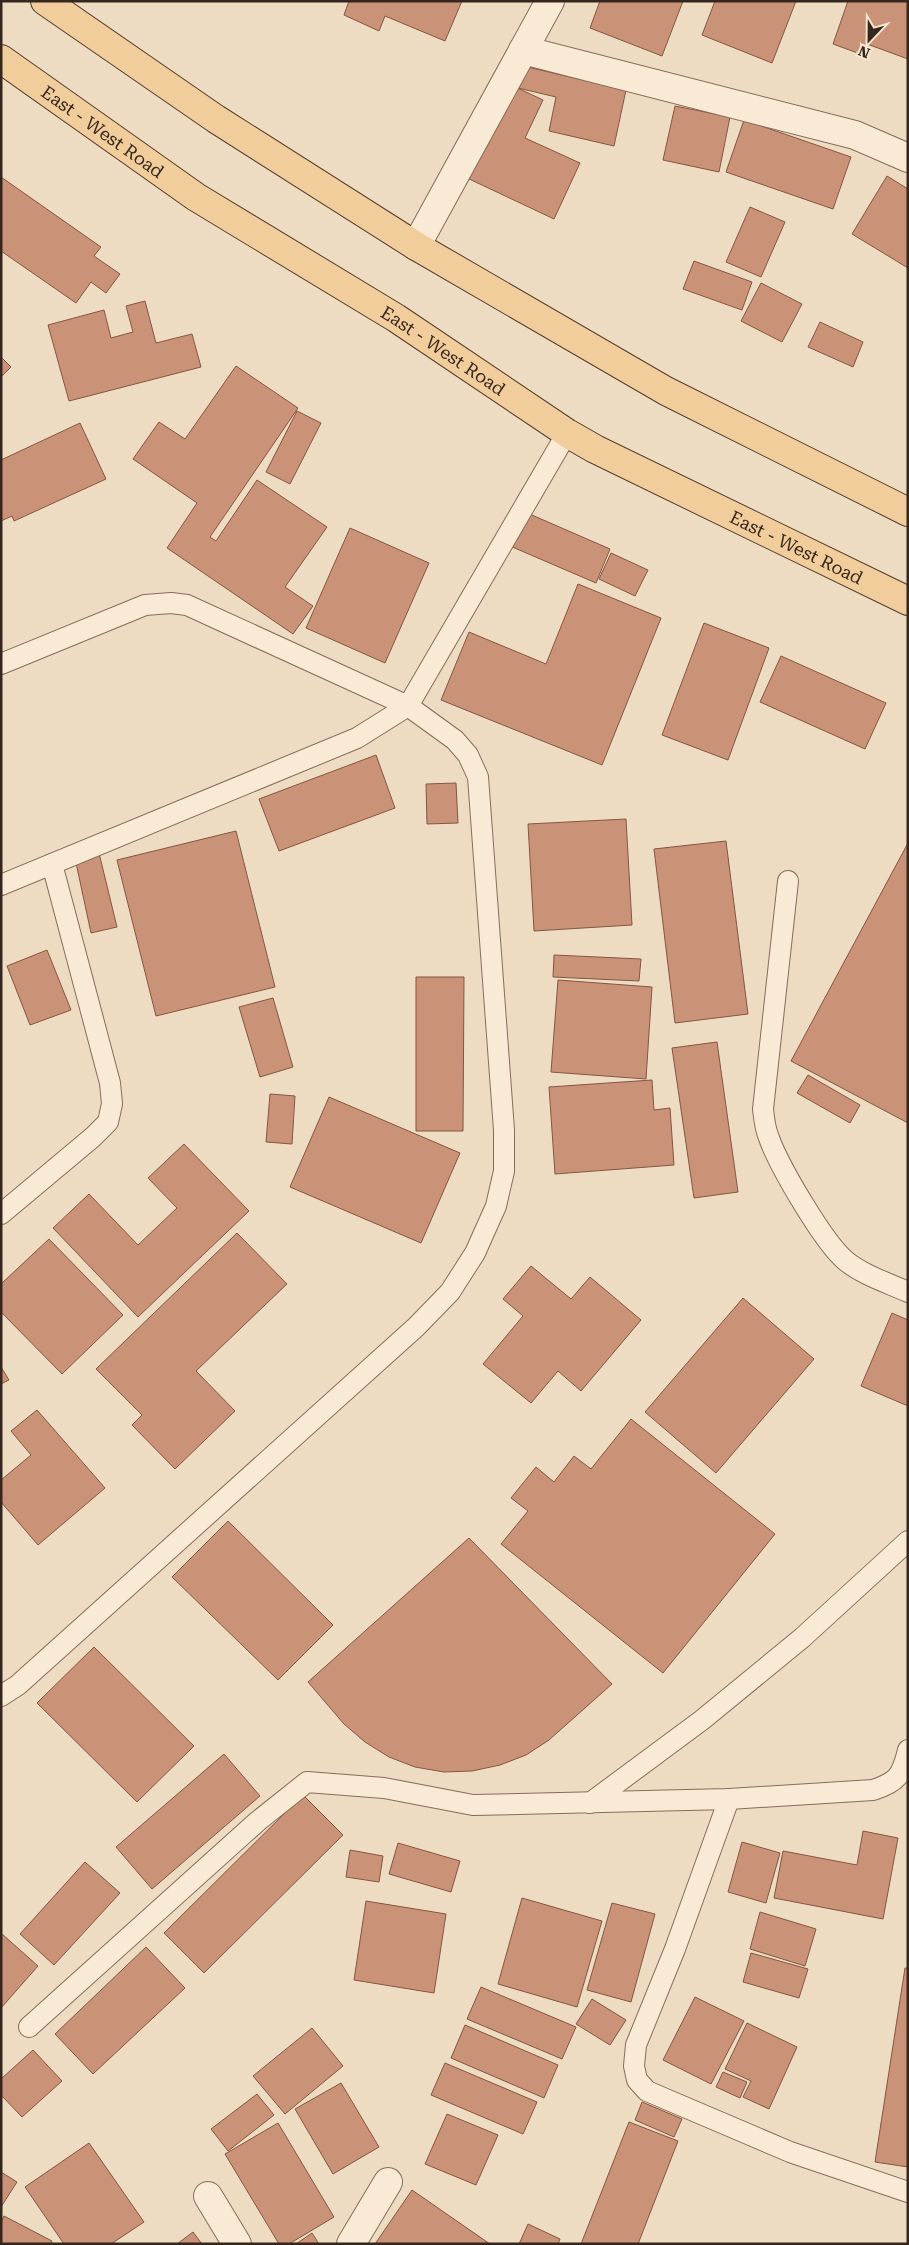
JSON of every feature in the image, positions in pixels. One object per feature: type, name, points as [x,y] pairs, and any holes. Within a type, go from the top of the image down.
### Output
[{"type":"main road","points":[[46,1],[216,119],[416,246],[666,392],[908,512]]},
{"type":"main road","name":"East - West Road","points":[[1,59],[196,196],[396,318],[595,450],[908,601]]},
{"type":"street","points":[[416,246],[550,1]]},
{"type":"street","points":[[523,50],[855,136],[908,158]]},
{"type":"street","points":[[351,2244],[388,2182]]},
{"type":"street","points":[[208,2196],[237,2244]]},
{"type":"lane","points":[[1,886],[357,738],[408,706],[567,433]]},
{"type":"lane","points":[[1,664],[145,605],[171,603],[187,605],[408,706],[455,740],[468,755],[478,778],[504,1130],[504,1171],[496,1206],[475,1253],[450,1292],[416,1327],[18,1685],[1,1696]]},
{"type":"lane","points":[[1,1214],[93,1137],[108,1122],[112,1104],[110,1083],[52,864]]},
{"type":"lane","points":[[788,881],[763,1109],[764,1126],[769,1140],[790,1180],[828,1241],[846,1261],[908,1292]]},
{"type":"lane","points":[[590,1802],[702,1720],[802,1638],[908,1541]]},
{"type":"lane","points":[[29,2027],[258,1821],[307,1782],[384,1788],[472,1805],[729,1799],[873,1790],[887,1786],[896,1779],[903,1768],[908,1750]]},
{"type":"lane","points":[[729,1799],[675,1949],[636,2046],[634,2066],[637,2080],[647,2091],[790,2152],[908,2192]]},
{"type":"building","points":[[349,1],[462,1],[445,41],[385,16],[379,31],[344,15]]},
{"type":"building","points":[[600,1],[683,1],[662,56],[590,28]]},
{"type":"building","points":[[715,1],[796,1],[772,63],[702,35]]},
{"type":"building","points":[[848,1],[908,1],[908,59],[867,44],[863,55],[833,44]]},
{"type":"building","points":[[523,66],[626,90],[614,146],[549,131],[556,97],[518,88]]},
{"type":"building","points":[[509,84],[543,100],[525,138],[580,163],[554,219],[465,177]]},
{"type":"building","points":[[675,106],[730,117],[719,172],[663,160]]},
{"type":"building","points":[[744,120],[851,157],[833,209],[726,172]]},
{"type":"building","points":[[887,176],[908,189],[908,268],[852,234]]},
{"type":"building","points":[[1,177],[101,247],[94,256],[120,274],[106,293],[91,282],[76,303],[1,251]]},
{"type":"building","points":[[750,207],[785,222],[761,277],[726,262]]},
{"type":"building","points":[[694,261],[752,282],[742,310],[683,289]]},
{"type":"building","points":[[761,283],[802,304],[782,342],[741,321]]},
{"type":"building","points":[[145,301],[156,343],[192,334],[201,367],[69,401],[48,325],[104,310],[111,338],[133,332],[126,306]]},
{"type":"building","points":[[820,322],[863,342],[853,367],[808,347]]},
{"type":"building","points":[[1,357],[11,367],[1,377]]},
{"type":"building","points":[[236,366],[298,408],[210,537],[216,541],[257,480],[327,527],[285,587],[313,606],[293,634],[167,548],[197,503],[133,459],[159,422],[185,439]]},
{"type":"building","points":[[297,411],[321,423],[290,484],[266,472]]},
{"type":"building","points":[[80,423],[106,479],[14,521],[12,516],[1,521],[1,460]]},
{"type":"building","points":[[525,512],[610,549],[596,583],[510,546]]},
{"type":"building","points":[[350,528],[429,563],[385,663],[306,628]]},
{"type":"building","points":[[611,553],[648,570],[635,596],[599,579]]},
{"type":"building","points":[[578,584],[661,618],[602,765],[441,700],[469,632],[546,664]]},
{"type":"building","points":[[704,623],[769,648],[728,760],[662,735]]},
{"type":"building","points":[[781,656],[886,703],[865,749],[760,702]]},
{"type":"building","points":[[376,755],[395,808],[279,851],[259,799]]},
{"type":"building","points":[[456,783],[458,823],[427,824],[426,784]]},
{"type":"building","points":[[626,819],[632,925],[534,931],[528,824]]},
{"type":"building","points":[[236,831],[275,987],[156,1016],[117,860]]},
{"type":"building","points":[[726,841],[748,1014],[675,1023],[654,849]]},
{"type":"building","points":[[908,843],[908,1123],[791,1061]]},
{"type":"building","points":[[99,853],[117,927],[91,933],[75,858]]},
{"type":"building","points":[[47,950],[71,1010],[30,1025],[7,966]]},
{"type":"building","points":[[554,955],[641,959],[639,981],[553,977]]},
{"type":"building","points":[[416,977],[464,977],[463,1131],[416,1131]]},
{"type":"building","points":[[558,980],[652,987],[646,1079],[551,1072]]},
{"type":"building","points":[[273,998],[293,1067],[260,1077],[239,1007]]},
{"type":"building","points":[[717,1042],[738,1192],[694,1198],[672,1048]]},
{"type":"building","points":[[808,1075],[860,1105],[850,1123],[797,1093]]},
{"type":"building","points":[[652,1080],[654,1110],[670,1108],[674,1165],[555,1174],[549,1087]]},
{"type":"building","points":[[270,1094],[295,1096],[292,1144],[266,1142]]},
{"type":"building","points":[[329,1097],[460,1153],[421,1243],[290,1187]]},
{"type":"building","points":[[184,1144],[249,1211],[138,1317],[53,1228],[89,1194],[138,1245],[177,1208],[148,1178]]},
{"type":"building","points":[[237,1233],[287,1284],[196,1371],[235,1411],[175,1469],[132,1425],[142,1415],[96,1369]]},
{"type":"building","points":[[49,1239],[123,1315],[62,1374],[1,1312],[1,1284]]},
{"type":"building","points":[[531,1266],[571,1299],[590,1277],[641,1320],[581,1391],[558,1371],[531,1403],[483,1364],[523,1316],[503,1299]]},
{"type":"building","points":[[743,1298],[814,1359],[716,1473],[645,1412]]},
{"type":"building","points":[[892,1313],[908,1320],[908,1406],[861,1386]]},
{"type":"building","points":[[1,1367],[9,1380],[1,1384]]},
{"type":"building","points":[[37,1410],[105,1488],[38,1545],[1,1502],[1,1480],[31,1455],[11,1431]]},
{"type":"building","points":[[631,1419],[775,1534],[663,1673],[501,1544],[528,1511],[511,1498],[536,1467],[554,1482],[574,1456],[591,1469]]},
{"type":"building","points":[[228,1521],[333,1625],[278,1680],[172,1577]]},
{"type":"building","points":[[469,1538],[612,1684],[549,1740],[526,1755],[500,1765],[472,1771],[444,1772],[415,1767],[389,1757],[365,1742],[344,1724],[308,1682]]},
{"type":"building","points":[[94,1647],[194,1746],[137,1802],[37,1703]]},
{"type":"building","points":[[224,1754],[260,1796],[152,1889],[116,1847]]},
{"type":"building","points":[[303,1795],[343,1835],[204,1973],[164,1933]]},
{"type":"building","points":[[863,1831],[898,1838],[883,1919],[774,1898],[783,1851],[857,1865]]},
{"type":"building","points":[[742,1842],[780,1853],[766,1903],[728,1892]]},
{"type":"building","points":[[398,1843],[460,1861],[451,1892],[389,1874]]},
{"type":"building","points":[[350,1850],[383,1856],[379,1882],[346,1877]]},
{"type":"building","points":[[85,1862],[120,1893],[54,1965],[20,1934]]},
{"type":"building","points":[[522,1898],[602,1921],[577,2007],[498,1984]]},
{"type":"building","points":[[366,1901],[446,1914],[434,1993],[354,1980]]},
{"type":"building","points":[[612,1903],[655,1914],[631,2002],[587,1990]]},
{"type":"building","points":[[760,1912],[816,1929],[805,1966],[750,1949]]},
{"type":"building","points":[[1,1935],[38,1966],[1,2008]]},
{"type":"building","points":[[146,1947],[185,1988],[93,2074],[55,2034]]},
{"type":"building","points":[[751,1953],[808,1969],[799,1998],[743,1982]]},
{"type":"building","points":[[905,1968],[908,1968],[908,2167],[875,2162]]},
{"type":"building","points":[[481,1987],[576,2027],[562,2059],[467,2019]]},
{"type":"building","points":[[695,1997],[744,2021],[711,2084],[663,2060]]},
{"type":"building","points":[[592,1999],[626,2020],[610,2045],[576,2024]]},
{"type":"building","points":[[747,2023],[797,2047],[769,2109],[743,2097],[751,2081],[725,2069]]},
{"type":"building","points":[[465,2025],[558,2065],[544,2098],[451,2058]]},
{"type":"building","points":[[312,2028],[343,2066],[285,2114],[253,2076]]},
{"type":"building","points":[[33,2050],[62,2081],[22,2117],[1,2095],[1,2079]]},
{"type":"building","points":[[445,2063],[537,2102],[523,2134],[431,2095]]},
{"type":"building","points":[[723,2072],[747,2082],[740,2098],[716,2087]]},
{"type":"building","points":[[341,2083],[379,2147],[333,2174],[295,2109]]},
{"type":"building","points":[[257,2094],[274,2115],[228,2151],[211,2129]]},
{"type":"building","points":[[642,2102],[682,2119],[674,2137],[635,2120]]},
{"type":"building","points":[[447,2114],[498,2135],[476,2185],[425,2164]]},
{"type":"building","points":[[629,2122],[678,2141],[638,2244],[581,2244]]},
{"type":"building","points":[[278,2123],[334,2217],[289,2244],[279,2244],[225,2154]]},
{"type":"building","points":[[89,2143],[144,2222],[111,2244],[64,2244],[25,2187]]},
{"type":"building","points":[[1,2172],[17,2182],[1,2207]]},
{"type":"building","points":[[412,2190],[490,2244],[375,2244]]},
{"type":"building","points":[[4,2216],[52,2241],[51,2244],[1,2244],[1,2222]]},
{"type":"building","points":[[528,2224],[560,2239],[558,2244],[519,2244]]},
{"type":"building","points":[[193,2232],[202,2244],[177,2244]]},
{"type":"building","points":[[312,2233],[319,2244],[296,2244]]}]
